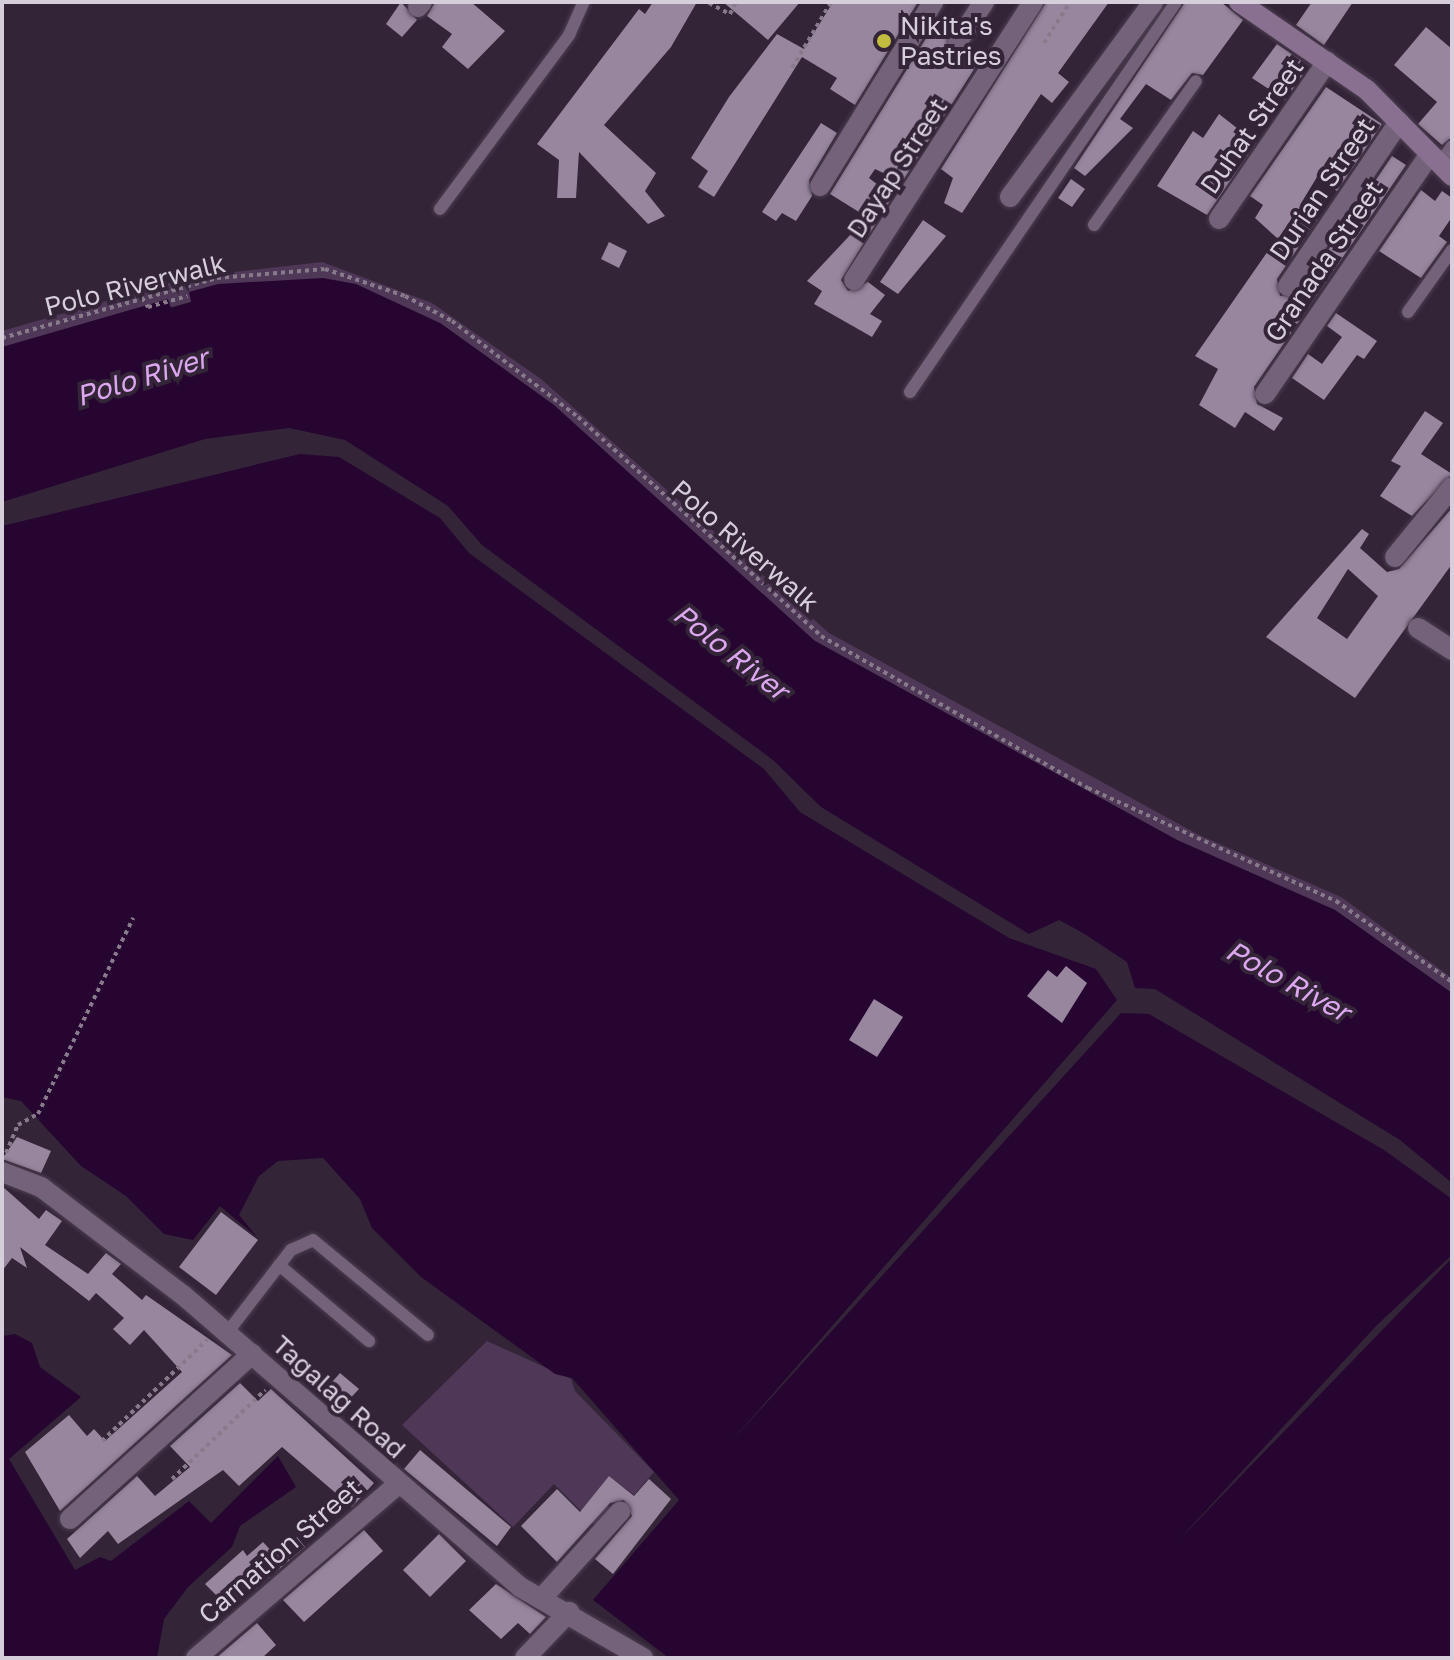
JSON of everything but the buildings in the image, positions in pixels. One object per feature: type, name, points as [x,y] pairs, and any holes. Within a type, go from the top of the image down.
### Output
[{"type":"main road","points":[[1242,6],[1327,62],[1399,122],[1439,166]]},
{"type":"street","points":[[820,186],[933,2]]},
{"type":"street","points":[[958,41],[984,2]]},
{"type":"street","name":"Dayap Street","points":[[854,280],[1033,2]]},
{"type":"street","points":[[1010,197],[1153,2]]},
{"type":"street","name":"Duhat Street","points":[[1219,219],[1327,62]]},
{"type":"street","name":"Durian Street","points":[[1288,286],[1399,122]]},
{"type":"street","name":"Granada Street","points":[[1265,394],[1439,166]]},
{"type":"street","points":[[1395,557],[1452,487]]},
{"type":"street","points":[[1418,628],[1452,650]]},
{"type":"street","name":"Tagalag Road","points":[[2,1172],[41,1187],[223,1330],[398,1484],[541,1599],[569,1612],[643,1658]]},
{"type":"street","points":[[70,1519],[252,1354]]},
{"type":"street","name":"Carnation Street","points":[[196,1658],[398,1484]]},
{"type":"street","points":[[541,1599],[620,1512]]},
{"type":"street","points":[[525,1658],[569,1612]]},
{"type":"lane","points":[[440,209],[569,35],[584,2]]},
{"type":"lane","points":[[910,392],[1176,2]]},
{"type":"lane","points":[[1094,225],[1196,81]]},
{"type":"lane","points":[[1439,166],[1452,146]]},
{"type":"lane","points":[[1408,312],[1452,250]]},
{"type":"lane","points":[[223,1330],[279,1265],[306,1241],[323,1243],[428,1335]]},
{"type":"lane","points":[[279,1265],[369,1341]]},
{"type":"path","points":[[709,3],[730,14],[736,2]]},
{"type":"path","points":[[792,68],[831,2]]},
{"type":"path","points":[[1044,43],[1070,2]]},
{"type":"path","name":"Polo Riverwalk","points":[[2,338],[217,278],[325,269],[441,315],[578,417],[821,636],[1088,788],[1336,901],[1452,982]]},
{"type":"path","points":[[142,298],[148,307],[188,296]]},
{"type":"path","points":[[2,1163],[18,1125],[38,1114],[133,918]]},
{"type":"path","points":[[102,1441],[223,1330]]},
{"type":"path","points":[[172,1479],[278,1377]]},
{"type":"shaded area","points":[[322,262],[432,303],[541,379],[829,633],[1199,835],[1341,897],[1452,978],[1452,993],[1335,910],[1177,840],[815,641],[747,592],[554,405],[440,323],[191,302],[2,350],[2,331],[190,277]]},
{"type":"shaded area","points":[[487,1341],[571,1379],[575,1391],[654,1472],[634,1495],[609,1476],[595,1494],[614,1511],[599,1529],[554,1484],[513,1527],[402,1425]]},
{"type":"water","name":"Polo River","points":[[323,278],[356,284],[440,323],[554,405],[815,641],[1177,840],[1335,910],[1452,993],[1452,1183],[1400,1140],[1155,989],[1135,988],[1127,962],[1083,933],[1059,920],[1029,934],[821,807],[773,760],[482,545],[448,506],[345,440],[289,428],[205,439],[2,502],[2,347],[168,299],[171,308],[191,302],[189,292],[218,284]]},
{"type":"water","points":[[300,454],[339,457],[440,518],[469,553],[764,769],[800,812],[1009,938],[1096,969],[1117,1000],[729,1444],[1121,1013],[1149,1014],[1384,1150],[1452,1199],[1452,1255],[1377,1325],[1175,1544],[1452,1258],[1452,1658],[669,1658],[593,1600],[679,1500],[572,1378],[555,1374],[421,1277],[372,1228],[360,1199],[323,1158],[278,1161],[259,1176],[239,1215],[257,1237],[220,1206],[193,1240],[164,1234],[126,1196],[81,1166],[21,1101],[2,1097],[2,526]]},
{"type":"water","points":[[15,1334],[32,1343],[40,1367],[81,1397],[9,1459],[75,1570],[100,1557],[111,1561],[189,1501],[211,1523],[278,1456],[296,1487],[240,1526],[232,1547],[188,1587],[164,1619],[157,1658],[2,1658],[2,1336]]},
{"type":"place","name":"Nikita's Pastries","points":[[884,41]]}]
